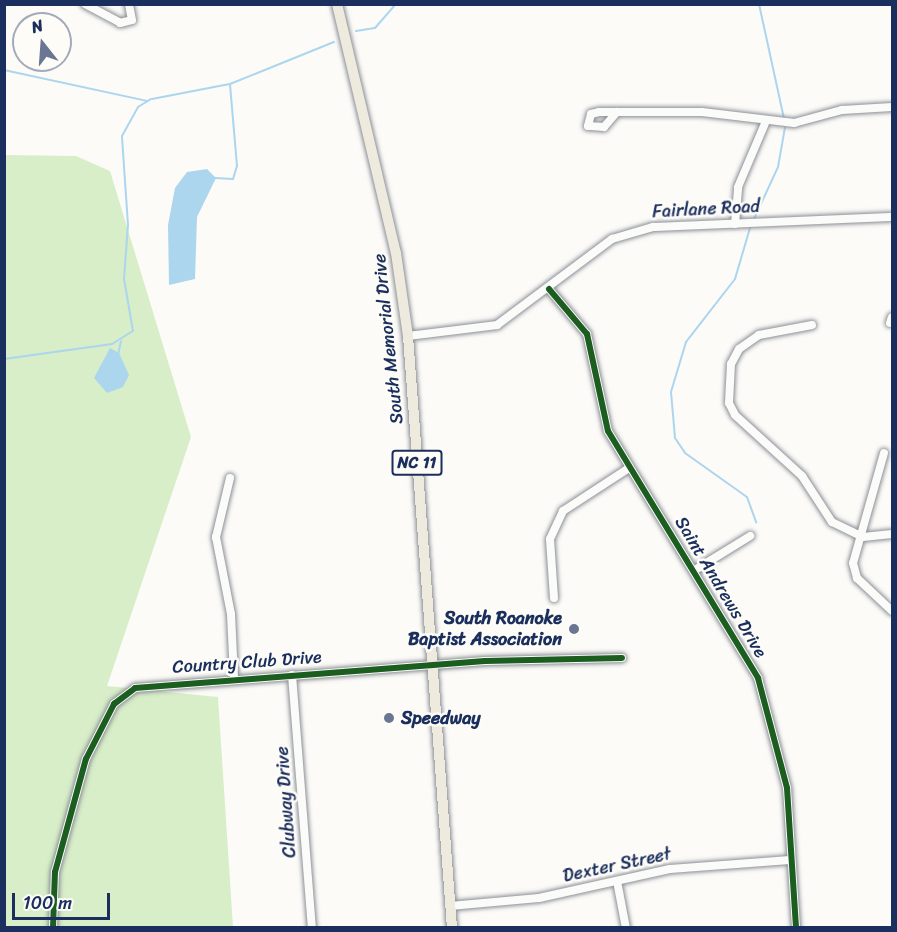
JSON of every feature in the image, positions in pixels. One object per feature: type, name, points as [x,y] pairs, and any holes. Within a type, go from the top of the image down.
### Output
[{"type":"main road","name":"South Memorial Drive","points":[[337,4],[396,253],[408,336],[452,927]]},
{"type":"street","points":[[85,4],[120,22],[132,20],[129,4]]},
{"type":"street","points":[[617,112],[702,112],[794,123],[842,110],[892,107]]},
{"type":"street","points":[[735,224],[738,187],[766,121]]},
{"type":"street","name":"Fairlane Road","points":[[408,336],[497,325],[549,289],[612,239],[653,227],[892,217]]},
{"type":"street","name":"Saint Andrews Drive","points":[[549,289],[587,334],[601,414],[629,468],[695,570],[758,678],[775,726],[788,788],[790,860],[796,927]]},
{"type":"street","points":[[812,325],[759,335],[739,349],[731,364],[729,404],[735,416],[802,476],[832,522],[858,536],[892,534]]},
{"type":"street","points":[[884,453],[858,536],[853,563],[857,578],[892,611]]},
{"type":"street","points":[[554,598],[550,539],[563,511],[629,468]]},
{"type":"street","points":[[230,478],[216,537],[231,614],[234,677]]},
{"type":"street","points":[[695,570],[750,536]]},
{"type":"street","name":"Country Club Drive","points":[[53,927],[56,872],[86,759],[114,704],[146,685],[234,677],[432,665],[622,657]]},
{"type":"street","name":"Clubway Drive","points":[[292,675],[312,927]]},
{"type":"street","name":"Dexter Street","points":[[450,906],[539,898],[673,869],[790,860]]},
{"type":"street","points":[[617,881],[626,927]]},
{"type":"green space","points":[[5,155],[76,156],[110,171],[191,437],[107,686],[218,697],[233,927],[5,928]]},
{"type":"water","points":[[207,169],[216,178],[197,217],[195,279],[169,285],[168,225],[175,188],[187,172]]},
{"type":"water","points":[[110,348],[119,353],[129,375],[123,387],[107,393],[94,378]]},
{"type":"waterway","points":[[356,31],[375,28],[396,4]]},
{"type":"waterway","points":[[759,4],[784,119]]},
{"type":"waterway","points":[[152,99],[230,84],[334,42]]},
{"type":"waterway","points":[[4,70],[147,101]]},
{"type":"waterway","points":[[215,178],[233,179],[237,166],[230,84]]},
{"type":"waterway","points":[[4,359],[112,344],[133,331],[124,279],[128,225],[122,136],[138,107],[151,99]]},
{"type":"waterway","points":[[754,219],[778,167],[785,128]]},
{"type":"waterway","points":[[750,228],[735,279],[686,342],[671,392],[675,438],[685,453],[747,497],[756,522]]},
{"type":"waterway","points":[[118,355],[121,341]]},
{"type":"cycle path","points":[[549,289],[587,334],[608,431],[758,678],[787,788],[796,928]]},
{"type":"cycle path","points":[[53,928],[55,872],[86,759],[114,704],[135,688],[485,661],[622,658]]},
{"type":"place","name":"South Roanoke Baptist Association","points":[[574,629]]},
{"type":"place","name":"Speedway","points":[[389,718]]}]
